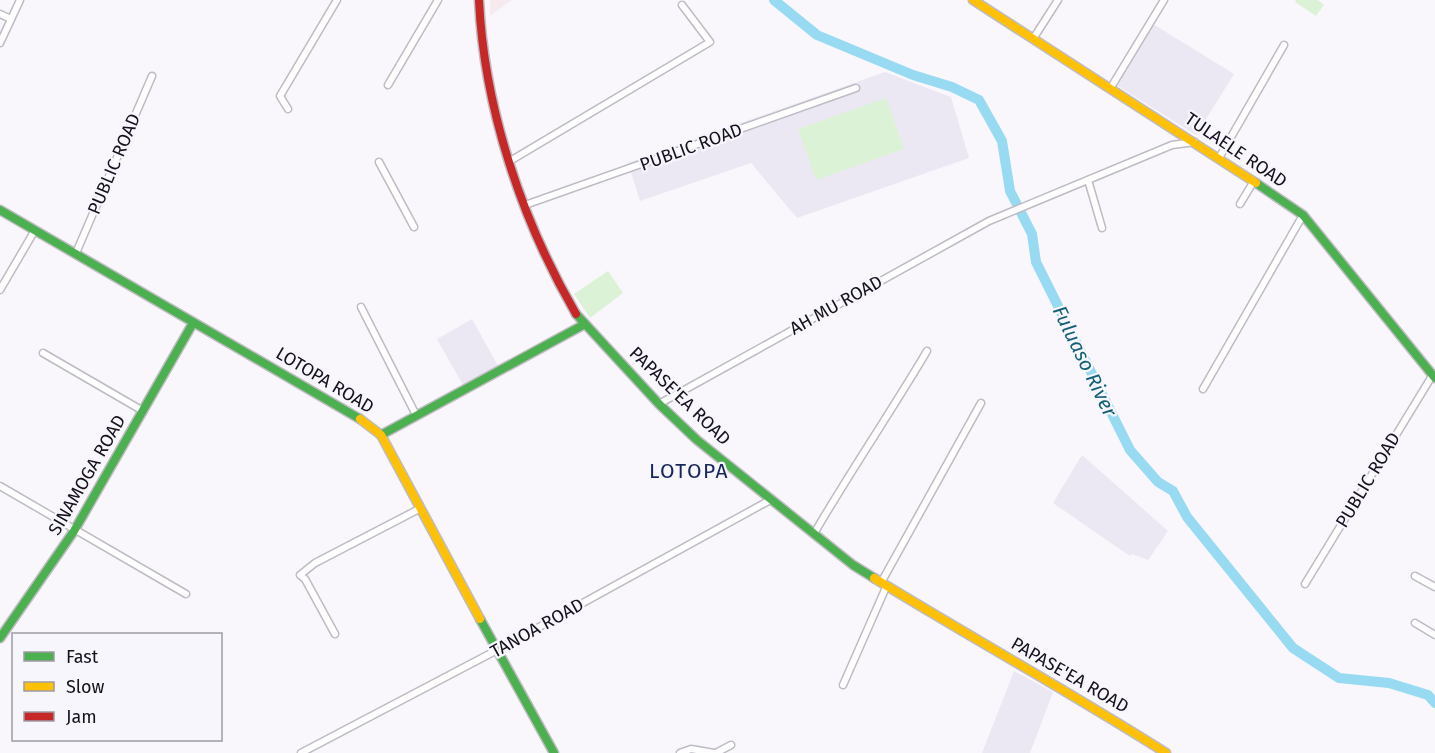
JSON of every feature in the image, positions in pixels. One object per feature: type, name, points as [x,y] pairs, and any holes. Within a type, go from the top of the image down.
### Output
[{"type":"street","points":[[0,43],[20,0]]},
{"type":"street","points":[[288,109],[280,96],[337,0]]},
{"type":"street","points":[[388,86],[438,0]]},
{"type":"street","name":"PAPASE'EA ROAD","points":[[479,0],[481,41],[486,73],[510,160],[525,205],[561,288],[585,324],[659,404],[697,440],[815,532],[853,565],[965,634],[1114,719],[1166,753]]},
{"type":"street","name":"TULAELE ROAD","points":[[973,0],[1195,142],[1303,215],[1434,377]]},
{"type":"street","points":[[1033,39],[1058,0]]},
{"type":"street","points":[[1110,89],[1164,0]]},
{"type":"street","points":[[510,160],[710,42],[682,5]]},
{"type":"street","points":[[0,14],[11,19]]},
{"type":"street","points":[[1219,158],[1284,45]]},
{"type":"street","name":"PUBLIC ROAD","points":[[76,253],[152,76]]},
{"type":"street","name":"PUBLIC ROAD","points":[[525,205],[856,88]]},
{"type":"street","points":[[1102,228],[1088,180],[1172,146],[1195,142]]},
{"type":"street","points":[[379,162],[414,227]]},
{"type":"street","name":"AH MU ROAD","points":[[659,404],[1015,208],[1088,180]]},
{"type":"street","points":[[1240,204],[1254,181]]},
{"type":"street","name":"LOTOPA ROAD","points":[[0,210],[354,415],[381,435],[418,509],[499,649],[554,753]]},
{"type":"street","points":[[1203,388],[1303,215]]},
{"type":"street","points":[[0,290],[35,230]]},
{"type":"street","points":[[361,307],[416,415]]},
{"type":"street","name":"SINAMOGA ROAD","points":[[0,638],[3,628],[74,531],[193,322]]},
{"type":"street","points":[[381,435],[585,324]]},
{"type":"street","points":[[815,532],[854,466],[882,429],[927,351]]},
{"type":"street","points":[[43,353],[143,411]]},
{"type":"street","name":"PUBLIC ROAD","points":[[1305,584],[1434,377]]},
{"type":"street","points":[[843,685],[884,583],[981,403]]},
{"type":"street","points":[[0,486],[186,594]]},
{"type":"street","name":"TANOA ROAD","points":[[301,753],[499,649],[772,499]]},
{"type":"street","points":[[335,634],[305,579],[300,575],[315,563],[418,509]]},
{"type":"street","points":[[1415,576],[1435,587]]},
{"type":"street","points":[[1415,623],[1435,635]]},
{"type":"street","points":[[680,753],[691,749],[715,753],[731,745]]},
{"type":"shaded area","points":[[490,0],[512,0],[490,16]]},
{"type":"shaded area","points":[[1153,24],[1234,74],[1196,135],[1116,85]]},
{"type":"shaded area","points":[[885,72],[951,97],[969,158],[797,218],[751,163],[640,201],[628,163]]},
{"type":"shaded area","points":[[472,319],[498,366],[463,385],[437,339]]},
{"type":"shaded area","points":[[1082,455],[1168,531],[1148,560],[1132,554],[1130,556],[1053,503]]},
{"type":"shaded area","points":[[1014,671],[1053,692],[1030,753],[982,753]]},
{"type":"green space","points":[[1296,0],[1318,0],[1324,5],[1316,16],[1295,2]]},
{"type":"green space","points":[[886,98],[904,149],[816,180],[798,129]]},
{"type":"green space","points":[[608,271],[623,293],[590,318],[574,294]]},
{"type":"waterway","name":"Fuluaso River","points":[[774,0],[817,35],[913,75],[952,87],[979,100],[1002,141],[1010,191],[1032,234],[1036,262],[1130,450],[1158,482],[1173,491],[1187,517],[1293,648],[1339,678],[1389,683],[1428,695],[1435,703]]},
{"type":"traffic: fast","points":[[1256,183],[1303,215],[1435,378]]},
{"type":"traffic: fast","points":[[0,210],[360,419]]},
{"type":"traffic: fast","points":[[576,314],[659,404],[697,440],[853,565],[874,578]]},
{"type":"traffic: fast","points":[[0,638],[74,531],[193,323]]},
{"type":"traffic: fast","points":[[381,435],[585,324]]},
{"type":"traffic: fast","points":[[480,619],[554,753]]},
{"type":"traffic: slow","points":[[973,0],[1256,183]]},
{"type":"traffic: slow","points":[[360,419],[381,435],[480,619]]},
{"type":"traffic: slow","points":[[874,578],[1166,753]]},
{"type":"traffic: jam","points":[[479,0],[482,41],[489,82],[509,163],[539,241],[576,314]]},
{"type":"district","name":"LOTOPA","points":[[689,471]]}]
